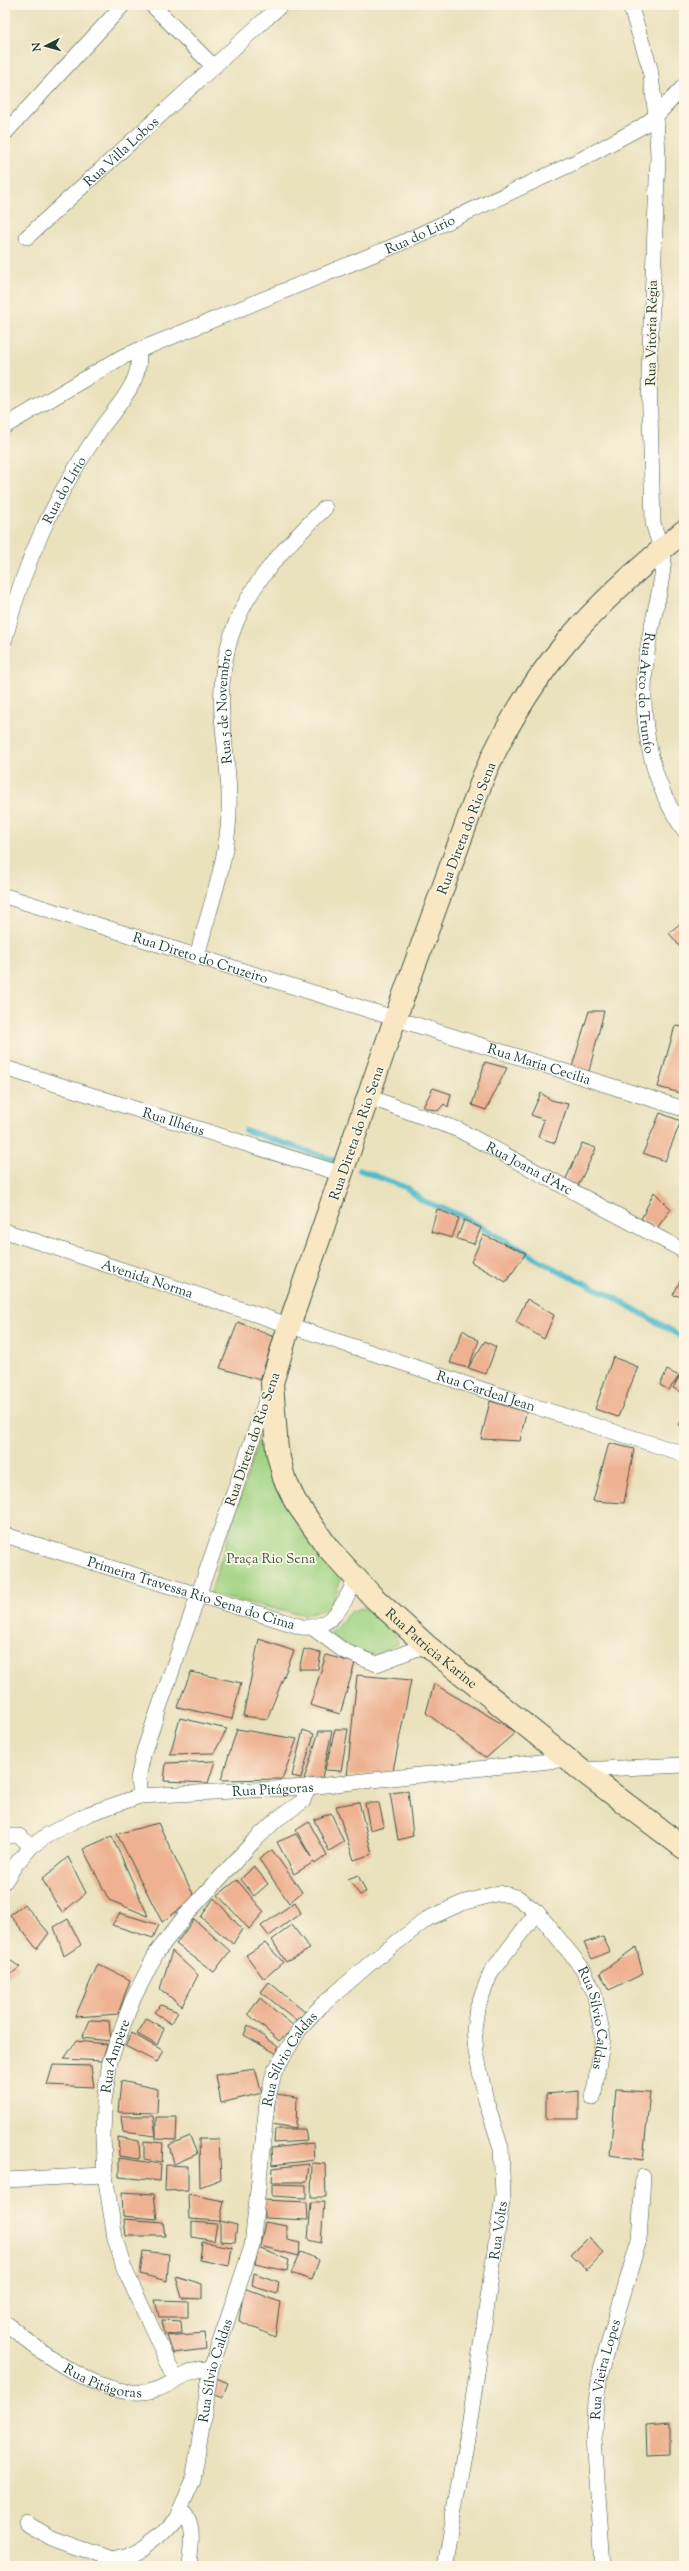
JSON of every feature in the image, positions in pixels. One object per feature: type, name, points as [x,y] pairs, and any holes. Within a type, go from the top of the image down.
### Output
[{"type":"main road","name":"Rua Direta do Rio Sena","points":[[272,1383],[289,1326],[395,1019],[484,775],[519,705],[570,635],[609,595],[661,549],[684,531]]},
{"type":"main road","name":"Rua Patricia Karine","points":[[272,1383],[274,1431],[284,1478],[295,1501],[315,1530],[356,1579],[426,1645],[574,1764],[684,1848]]},
{"type":"street","points":[[5,133],[123,5]]},
{"type":"street","points":[[152,5],[214,67]]},
{"type":"street","name":"Rua Villa Lobos","points":[[27,237],[282,5]]},
{"type":"street","name":"Rua Vitória Régia","points":[[630,5],[650,68],[656,116],[658,156],[649,375],[653,523],[661,549]]},
{"type":"street","name":"Rua do Lirio","points":[[5,426],[105,365],[138,350],[399,244],[580,160],[641,127],[656,116],[684,86]]},
{"type":"street","name":"Rua do Lírio","points":[[5,639],[16,593],[34,547],[90,444],[137,376],[140,358],[138,350]]},
{"type":"street","name":"Rua 5 de Novembro","points":[[196,957],[228,828],[222,680],[225,654],[233,625],[244,602],[266,570],[325,508]]},
{"type":"street","name":"Rua Arco do Trunfo","points":[[661,549],[663,577],[648,643],[644,680],[644,722],[654,767],[664,794],[684,830]]},
{"type":"street","name":"Rua Direto do Cruzeiro","points":[[5,896],[395,1019]]},
{"type":"street","name":"Rua Maria Cecilia","points":[[395,1019],[684,1109]]},
{"type":"street","name":"Rua Ilhéus","points":[[5,1068],[342,1174]]},
{"type":"street","name":"Rua Joana d'Arc","points":[[369,1097],[459,1130],[684,1251]]},
{"type":"street","name":"Avenida Norma","points":[[5,1231],[289,1326]]},
{"type":"street","name":"Rua Cardeal Jean","points":[[289,1326],[684,1454]]},
{"type":"street","name":"Rua Direta do Rio Sena","points":[[140,1796],[138,1779],[144,1751],[272,1383]]},
{"type":"street","name":"Primeira Travessa Rio Sena do Cima","points":[[5,1535],[197,1596],[302,1627],[313,1628],[331,1620],[341,1608],[356,1579]]},
{"type":"street","points":[[313,1628],[344,1651],[376,1664],[426,1645]]},
{"type":"street","name":"Rua Pitágoras","points":[[5,1881],[16,1864],[32,1846],[49,1834],[88,1814],[140,1796],[308,1787],[574,1764],[684,1765]]},
{"type":"street","name":"Rua Ampère","points":[[176,2380],[124,2268],[115,2238],[105,2176],[104,2102],[109,2068],[135,1994],[157,1952],[185,1916],[253,1842],[277,1819],[303,1801],[308,1787]]},
{"type":"street","points":[[5,1836],[19,1836],[32,1846]]},
{"type":"street","name":"Rua Sílvio Caldas","points":[[26,2523],[52,2538],[113,2560],[129,2556],[148,2544],[171,2526],[181,2510],[191,2488],[197,2463],[211,2369],[252,2246],[267,2103],[274,2072],[299,2030],[321,2006],[374,1960],[427,1920],[446,1910],[499,1893],[517,1897],[537,1912],[583,1969],[594,1992],[603,2038],[594,2098]]},
{"type":"street","name":"Rua Volts","points":[[444,2566],[469,2427],[503,2195],[502,2148],[486,2101],[476,2052],[474,2030],[477,2008],[491,1972],[537,1912]]},
{"type":"street","points":[[5,2180],[105,2176]]},
{"type":"street","name":"Rua Vieira Lopes","points":[[603,2566],[594,2437],[596,2401],[600,2369],[640,2240],[643,2177]]},
{"type":"street","name":"Rua Pitágoras","points":[[5,2322],[51,2356],[96,2384],[119,2390],[146,2391],[158,2389],[193,2370],[211,2369]]},
{"type":"street","points":[[181,2510],[187,2517],[191,2532],[189,2566]]},
{"type":"green space","name":"Praça Rio Sena","points":[[259,1438],[270,1443],[341,1579],[330,1608],[306,1615],[210,1595]]},
{"type":"green space","points":[[362,1608],[376,1613],[391,1625],[398,1644],[373,1655],[353,1650],[329,1635],[350,1612]]},
{"type":"building","points":[[684,920],[684,946],[681,948],[669,933]]},
{"type":"building","points":[[589,1011],[604,1011],[589,1071],[572,1067]]},
{"type":"building","points":[[675,1026],[684,1027],[684,1094],[658,1087]]},
{"type":"building","points":[[485,1062],[507,1068],[486,1110],[472,1105]]},
{"type":"building","points":[[433,1088],[451,1094],[448,1107],[444,1104],[438,1111],[423,1107]]},
{"type":"building","points":[[541,1093],[551,1100],[568,1104],[555,1143],[538,1137],[544,1120],[531,1115]]},
{"type":"building","points":[[660,1113],[681,1121],[665,1161],[643,1153]]},
{"type":"building","points":[[582,1143],[596,1148],[577,1188],[565,1181]]},
{"type":"building","points":[[654,1192],[671,1209],[657,1228],[641,1219]]},
{"type":"building","points":[[437,1209],[459,1218],[452,1238],[431,1232]]},
{"type":"building","points":[[464,1220],[481,1228],[474,1244],[457,1239]]},
{"type":"building","points":[[483,1235],[526,1253],[506,1282],[471,1262]]},
{"type":"building","points":[[684,1273],[684,1297],[673,1295]]},
{"type":"building","points":[[527,1299],[554,1315],[544,1339],[516,1322]]},
{"type":"building","points":[[238,1322],[274,1337],[260,1380],[220,1368]]},
{"type":"building","points":[[463,1330],[479,1341],[468,1368],[450,1363]]},
{"type":"building","points":[[485,1341],[496,1347],[486,1374],[468,1368]]},
{"type":"building","points":[[613,1357],[638,1367],[618,1417],[595,1409]]},
{"type":"building","points":[[684,1368],[684,1393],[673,1388]]},
{"type":"building","points":[[667,1370],[679,1376],[669,1390],[660,1385]]},
{"type":"building","points":[[490,1401],[526,1412],[520,1441],[481,1439]]},
{"type":"building","points":[[684,1416],[684,1429],[679,1426]]},
{"type":"building","points":[[609,1443],[634,1449],[624,1503],[593,1501]]},
{"type":"building","points":[[259,1639],[294,1651],[267,1719],[243,1716]]},
{"type":"building","points":[[304,1649],[321,1653],[318,1669],[299,1669]]},
{"type":"building","points":[[326,1655],[355,1663],[340,1714],[310,1705]]},
{"type":"building","points":[[191,1672],[241,1683],[232,1719],[177,1707]]},
{"type":"building","points":[[357,1675],[411,1680],[393,1771],[347,1777]]},
{"type":"building","points":[[434,1684],[516,1732],[486,1758],[426,1713]]},
{"type":"building","points":[[180,1718],[227,1729],[214,1753],[170,1754]]},
{"type":"building","points":[[237,1729],[297,1739],[282,1779],[221,1780]]},
{"type":"building","points":[[335,1729],[348,1729],[341,1771],[325,1770]]},
{"type":"building","points":[[303,1730],[314,1734],[301,1778],[292,1776]]},
{"type":"building","points":[[319,1731],[332,1731],[322,1778],[304,1780]]},
{"type":"building","points":[[215,1761],[208,1783],[164,1781],[166,1763]]},
{"type":"building","points":[[408,1791],[413,1836],[398,1840],[390,1793]]},
{"type":"building","points":[[359,1802],[372,1854],[354,1860],[336,1806]]},
{"type":"building","points":[[365,1803],[379,1803],[384,1826],[370,1830]]},
{"type":"building","points":[[331,1813],[344,1842],[329,1851],[314,1820]]},
{"type":"building","points":[[309,1822],[327,1855],[315,1864],[314,1862],[294,1874],[277,1842],[296,1834],[311,1857],[296,1830]]},
{"type":"building","points":[[158,1823],[195,1898],[162,1922],[117,1834]]},
{"type":"building","points":[[112,1836],[148,1916],[109,1900],[83,1849]]},
{"type":"building","points":[[272,1850],[302,1892],[289,1903],[259,1859]]},
{"type":"building","points":[[68,1857],[86,1893],[62,1913],[42,1879]]},
{"type":"building","points":[[254,1866],[268,1884],[254,1896],[241,1879]]},
{"type":"building","points":[[358,1875],[366,1892],[360,1895],[348,1879]]},
{"type":"building","points":[[237,1880],[264,1912],[249,1929],[218,1895]]},
{"type":"building","points":[[214,1898],[242,1929],[233,1944],[201,1917]]},
{"type":"building","points":[[295,1902],[301,1913],[269,1936],[261,1926]]},
{"type":"building","points":[[24,1904],[49,1933],[37,1949],[10,1915]]},
{"type":"building","points":[[120,1913],[159,1925],[153,1938],[112,1925]]},
{"type":"building","points":[[68,1919],[81,1945],[64,1956],[54,1927]]},
{"type":"building","points":[[194,1919],[230,1951],[214,1972],[176,1944]]},
{"type":"building","points":[[292,1925],[310,1949],[286,1962],[272,1940]]},
{"type":"building","points":[[603,1937],[610,1951],[592,1959],[584,1943]]},
{"type":"building","points":[[265,1943],[283,1962],[264,1979],[246,1955]]},
{"type":"building","points":[[636,1947],[643,1974],[609,1990],[600,1973]]},
{"type":"building","points":[[172,1951],[198,1975],[182,2006],[160,1989]]},
{"type":"building","points":[[5,1957],[20,1967],[5,1979]]},
{"type":"building","points":[[98,1964],[130,1980],[118,2014],[75,2017]]},
{"type":"building","points":[[269,1982],[306,2013],[296,2020],[261,1992]]},
{"type":"building","points":[[260,1998],[295,2027],[279,2041],[248,2014]]},
{"type":"building","points":[[161,2005],[178,2012],[171,2024],[154,2012]]},
{"type":"building","points":[[147,2018],[164,2029],[157,2045],[137,2034]]},
{"type":"building","points":[[90,2020],[109,2021],[111,2041],[82,2038]]},
{"type":"building","points":[[248,2025],[278,2047],[277,2054],[244,2035]]},
{"type":"building","points":[[131,2033],[164,2051],[157,2062],[125,2046]]},
{"type":"building","points":[[76,2041],[107,2044],[102,2061],[64,2059]]},
{"type":"building","points":[[53,2065],[91,2066],[94,2087],[47,2085]]},
{"type":"building","points":[[255,2069],[262,2093],[221,2103],[216,2075]]},
{"type":"building","points":[[121,2081],[158,2089],[157,2113],[118,2112]]},
{"type":"building","points":[[616,2090],[650,2092],[643,2160],[610,2155]]},
{"type":"building","points":[[579,2091],[579,2119],[546,2119],[546,2094]]},
{"type":"building","points":[[276,2094],[297,2097],[296,2128],[272,2124]]},
{"type":"building","points":[[121,2116],[153,2116],[156,2136],[123,2132]]},
{"type":"building","points":[[156,2117],[177,2117],[176,2140],[156,2139]]},
{"type":"building","points":[[275,2129],[305,2129],[307,2141],[274,2143]]},
{"type":"building","points":[[190,2136],[197,2154],[174,2164],[169,2145]]},
{"type":"building","points":[[118,2137],[139,2141],[140,2159],[119,2156]]},
{"type":"building","points":[[199,2139],[219,2139],[221,2179],[200,2187]]},
{"type":"building","points":[[144,2141],[163,2143],[162,2162],[144,2159]]},
{"type":"building","points":[[313,2143],[314,2160],[272,2165],[271,2148]]},
{"type":"building","points":[[119,2158],[161,2164],[160,2181],[119,2177]]},
{"type":"building","points":[[312,2163],[325,2164],[326,2197],[311,2197]]},
{"type":"building","points":[[309,2164],[307,2182],[272,2182],[273,2168]]},
{"type":"building","points":[[166,2165],[188,2166],[188,2190],[165,2191]]},
{"type":"building","points":[[272,2184],[306,2185],[306,2198],[272,2196]]},
{"type":"building","points":[[122,2192],[154,2194],[157,2219],[123,2216]]},
{"type":"building","points":[[188,2194],[224,2201],[220,2221],[189,2219]]},
{"type":"building","points":[[263,2200],[307,2202],[308,2220],[264,2218]]},
{"type":"building","points":[[311,2202],[324,2202],[321,2243],[308,2240]]},
{"type":"building","points":[[124,2219],[163,2222],[165,2236],[126,2236]]},
{"type":"building","points":[[220,2221],[237,2225],[235,2242],[220,2241]]},
{"type":"building","points":[[192,2222],[217,2224],[214,2241],[192,2237]]},
{"type":"building","points":[[265,2222],[287,2226],[287,2240],[300,2243],[299,2256],[260,2246]]},
{"type":"building","points":[[589,2237],[603,2253],[587,2270],[571,2255]]},
{"type":"building","points":[[202,2242],[232,2247],[229,2266],[200,2260]]},
{"type":"building","points":[[258,2248],[289,2260],[287,2271],[255,2264]]},
{"type":"building","points":[[143,2251],[169,2254],[167,2281],[140,2274]]},
{"type":"building","points":[[301,2252],[319,2260],[312,2280],[291,2273]]},
{"type":"building","points":[[254,2273],[279,2282],[277,2294],[252,2286]]},
{"type":"building","points":[[176,2276],[202,2284],[202,2299],[182,2298]]},
{"type":"building","points":[[244,2288],[280,2302],[275,2337],[239,2321]]},
{"type":"building","points":[[155,2300],[188,2301],[188,2317],[159,2317]]},
{"type":"building","points":[[162,2320],[181,2321],[182,2333],[165,2335]]},
{"type":"building","points":[[204,2333],[206,2349],[173,2353],[167,2336]]},
{"type":"building","points":[[214,2377],[228,2383],[222,2398],[210,2393]]},
{"type":"building","points":[[670,2422],[670,2454],[647,2455],[646,2424]]},
{"type":"waterway","points":[[245,1130],[339,1162]]},
{"type":"waterway","points":[[360,1170],[407,1188],[423,1201],[462,1216],[562,1273],[608,1294],[684,1338]]}]
